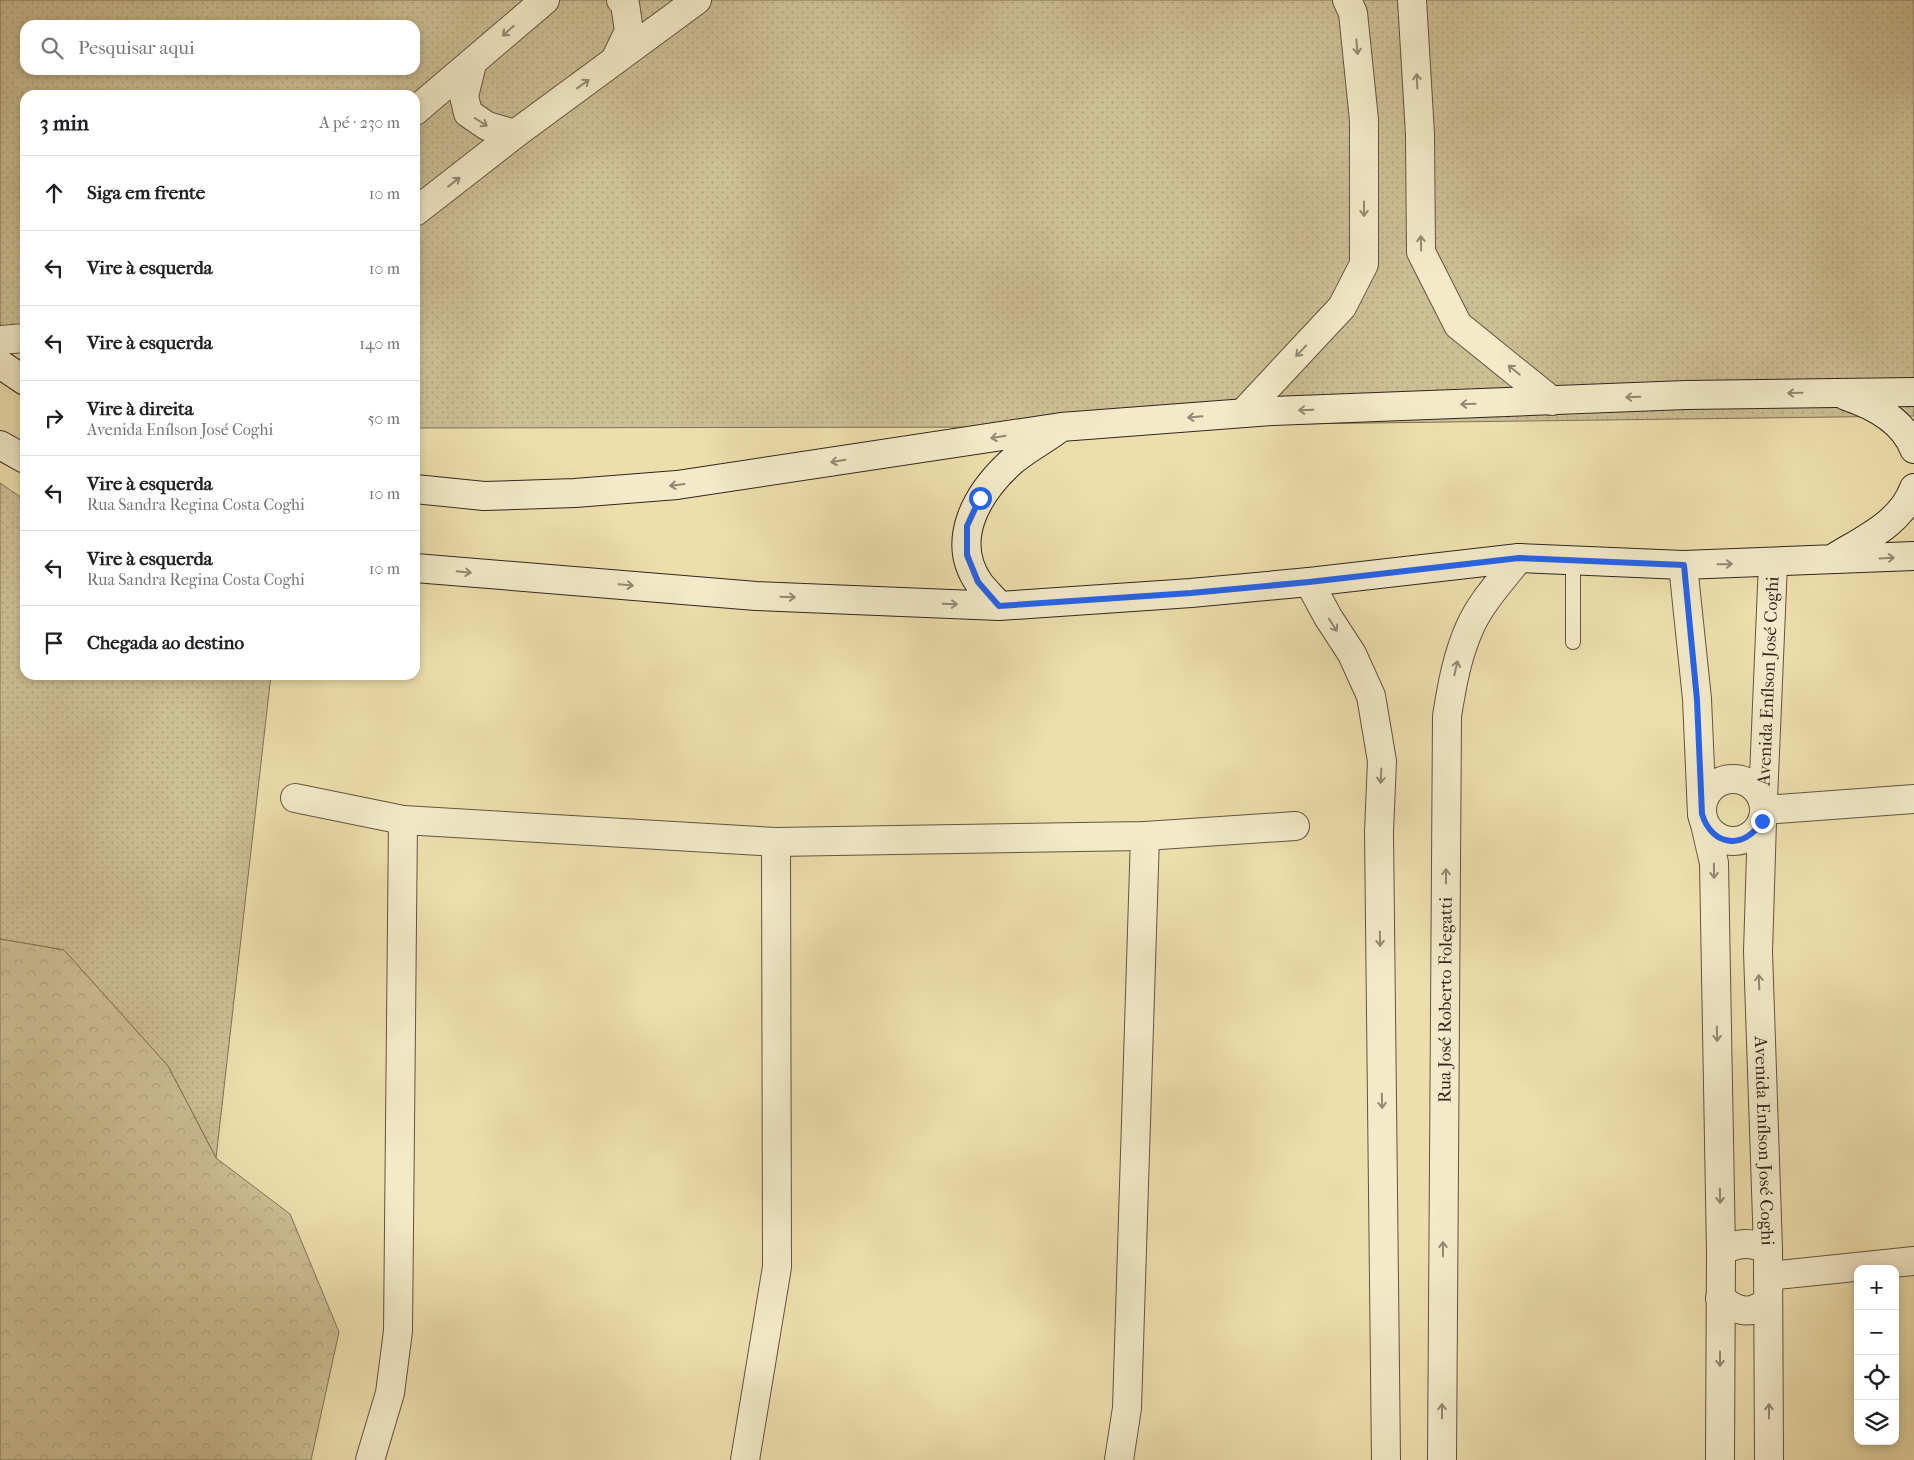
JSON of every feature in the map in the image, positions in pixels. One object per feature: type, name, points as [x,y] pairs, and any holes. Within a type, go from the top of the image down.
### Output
[{"type":"street","points":[[420,107],[545,0]]},
{"type":"street","points":[[615,60],[629,31],[625,4],[621,0]]},
{"type":"street","points":[[420,208],[515,134],[697,0]]},
{"type":"street","points":[[1243,413],[1342,307],[1364,264],[1364,120],[1353,13],[1348,0]]},
{"type":"street","points":[[1412,0],[1420,134],[1422,252],[1458,326],[1552,401]]},
{"type":"street","points":[[472,64],[464,96],[468,114],[487,126],[515,134]]},
{"type":"street","points":[[0,340],[20,338]]},
{"type":"street","points":[[0,364],[20,378]]},
{"type":"street","points":[[1835,392],[1887,414],[1901,428],[1914,449]]},
{"type":"street","points":[[420,490],[484,496],[575,493],[677,485],[1061,427],[1243,413],[1686,395],[1914,392]]},
{"type":"street","points":[[999,606],[978,582],[967,555],[967,526],[980,498],[1009,464],[1061,427]]},
{"type":"street","points":[[0,445],[20,456]]},
{"type":"street","points":[[1830,560],[1892,521],[1910,499],[1914,488]]},
{"type":"street","points":[[420,568],[756,596],[999,606],[1191,593],[1309,582],[1519,558],[1684,565],[1914,556]]},
{"type":"street","name":"Rua José Roberto Folegatti","points":[[1442,1460],[1447,716],[1457,662],[1470,626],[1488,597],[1519,558]]},
{"type":"street","name":"Avenida Enílson José Coghi","points":[[1769,1460],[1768,1249],[1758,952],[1773,562]]},
{"type":"street","points":[[1684,565],[1697,700],[1703,819],[1710,832],[1719,838],[1734,841],[1749,836],[1757,830],[1763,810],[1758,791],[1746,782],[1730,778],[1720,780],[1712,786],[1705,794],[1702,804],[1703,819],[1714,864],[1721,1251],[1720,1460]]},
{"type":"street","points":[[1309,582],[1328,617],[1352,654],[1371,696],[1382,761],[1379,832],[1386,1460]]},
{"type":"street","points":[[295,798],[403,820],[776,842],[1145,836],[1295,826]]},
{"type":"street","points":[[1763,810],[1914,799]]},
{"type":"street","points":[[370,1460],[390,1393],[398,1331],[403,820]]},
{"type":"street","points":[[1119,1460],[1127,1408],[1145,836]]},
{"type":"street","points":[[745,1460],[777,1267],[776,842]]},
{"type":"street","points":[[1721,1251],[1732,1245],[1745,1243],[1768,1249]]},
{"type":"street","points":[[1720,1298],[1731,1307],[1752,1311],[1760,1308],[1768,1288],[1914,1261]]},
{"type":"lane","points":[[1573,560],[1574,642]]},
{"type":"green space","points":[[0,0],[1914,0],[1914,416],[1061,427],[420,428],[420,90],[20,90],[20,342],[0,324]]},
{"type":"green space","points":[[0,483],[20,497],[20,680],[270,680],[216,1158],[168,1066],[64,950],[0,939]]},
{"type":"green space","points":[[0,939],[64,950],[168,1066],[216,1158],[290,1214],[339,1332],[311,1460],[0,1460]]},
{"type":"route","points":[[980,498],[967,526],[967,555],[978,582],[999,606],[1191,593],[1309,582],[1519,558],[1684,565],[1697,700],[1702,814],[1705,824],[1710,832],[1719,838],[1729,841],[1740,840],[1749,836],[1757,830],[1762,821]]}]
